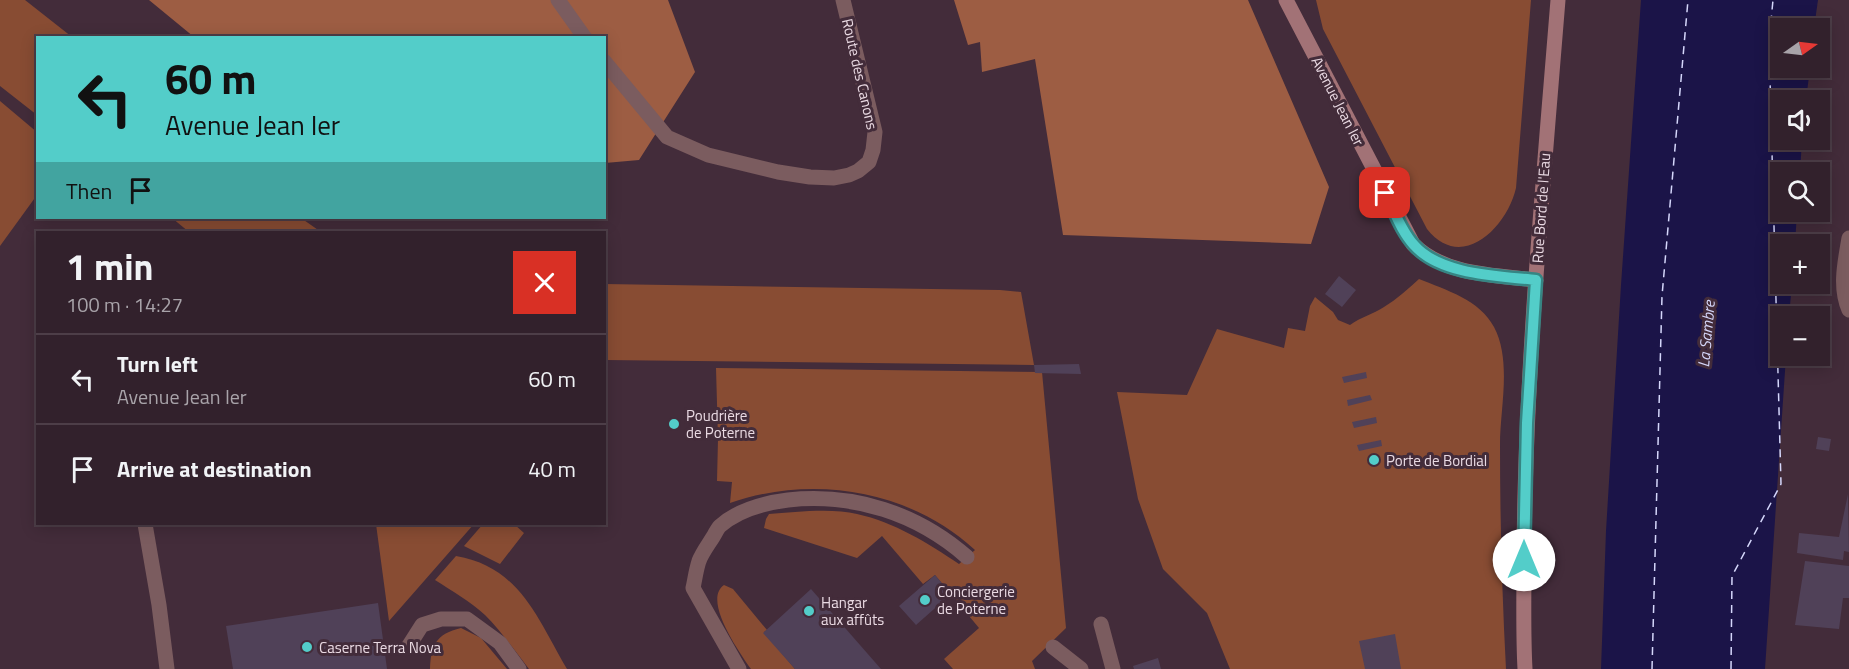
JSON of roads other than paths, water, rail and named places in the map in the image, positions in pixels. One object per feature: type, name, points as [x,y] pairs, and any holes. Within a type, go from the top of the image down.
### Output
[{"type":"main road","name":"Avenue Jean Ier","points":[[1286,0],[1413,244],[1422,254],[1442,264],[1467,271],[1536,280]]},
{"type":"main road","name":"Rue Bord de l'Eau","points":[[1525,669],[1526,450],[1536,280],[1558,0]]},
{"type":"street","points":[[558,0],[584,36]]},
{"type":"street","name":"Route des Canons","points":[[606,63],[667,137],[708,155],[778,172],[810,177],[849,176],[868,162],[873,150],[875,132],[843,0]]},
{"type":"street","points":[[1849,238],[1844,270],[1844,299],[1849,310]]},
{"type":"street","points":[[739,669],[693,588],[700,559],[719,527],[744,510],[797,499],[831,499],[863,503],[900,515],[916,523],[941,537],[967,557]]},
{"type":"street","points":[[145,525],[167,669]]},
{"type":"street","points":[[408,647],[422,625],[441,619],[467,619],[500,643],[519,669]]},
{"type":"street","points":[[1101,624],[1113,669]]},
{"type":"street","points":[[1053,647],[1081,669]]},
{"type":"water","name":"La Sambre","points":[[1641,0],[1818,0],[1815,18],[1770,18],[1770,78],[1809,78],[1807,90],[1770,90],[1770,150],[1801,150],[1801,162],[1770,162],[1770,222],[1796,222],[1796,234],[1770,234],[1770,294],[1791,294],[1790,306],[1770,306],[1770,366],[1785,366],[1765,669],[1601,669],[1606,531]]},
{"type":"place","name":"Poudrière de Poterne","points":[[674,424]]},
{"type":"place","name":"Porte de Bordial","points":[[1374,460]]},
{"type":"place","name":"Conciergerie de Poterne","points":[[925,600]]},
{"type":"place","name":"Hangar aux affûts","points":[[809,611]]},
{"type":"place","name":"Caserne Terra Nova","points":[[307,647]]}]
